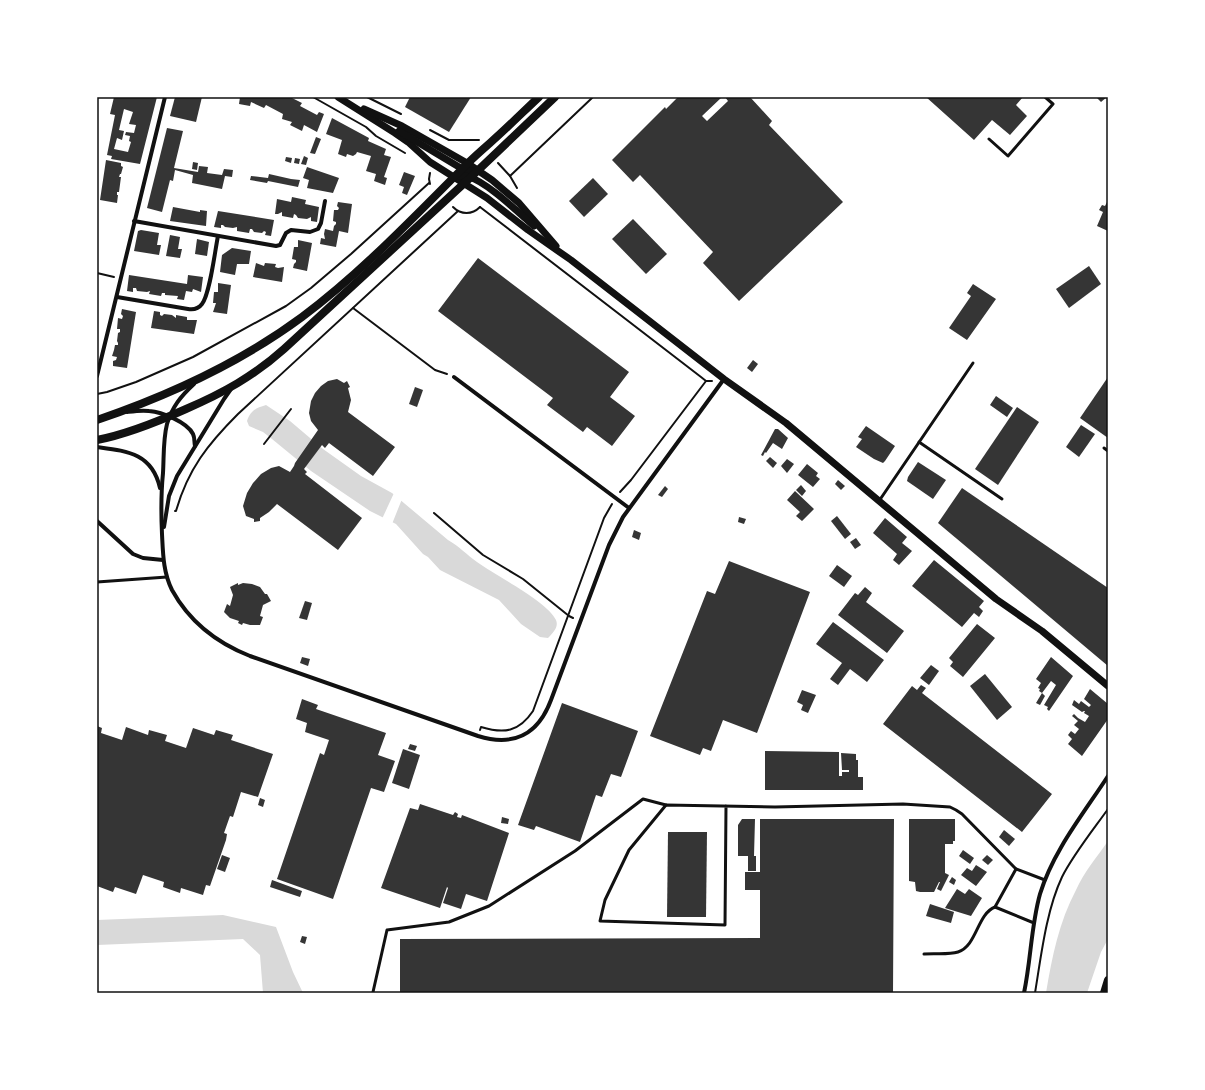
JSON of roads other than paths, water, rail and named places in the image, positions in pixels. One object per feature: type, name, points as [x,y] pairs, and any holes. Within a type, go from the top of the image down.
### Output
[{"type":"main road","points":[[97,420],[146,402],[198,380],[262,344],[292,324],[325,299],[371,259],[465,166],[539,97]]},
{"type":"main road","points":[[97,440],[133,431],[170,417],[234,386],[257,371],[277,355],[465,183],[555,97]]},
{"type":"main road","points":[[1104,993],[1108,980]]},
{"type":"street","points":[[97,376],[164,97]]},
{"type":"street","points":[[340,98],[402,126],[465,166]]},
{"type":"street","points":[[340,98],[402,138],[427,160],[465,183],[571,260],[724,379],[786,423],[999,602],[1042,631],[1108,686]]},
{"type":"street","points":[[373,119],[465,166],[478,170],[515,199],[550,239],[571,260]]},
{"type":"street","points":[[454,177],[471,177],[486,186],[550,239]]},
{"type":"street","points":[[134,221],[278,246],[282,243],[286,233],[290,230],[313,232],[318,229],[321,223],[325,201]]},
{"type":"street","points":[[117,297],[188,309],[197,308],[202,305],[206,294],[218,236]]},
{"type":"street","points":[[454,377],[629,508]]},
{"type":"street","points":[[198,380],[177,401],[170,417],[164,443],[161,492],[163,560],[167,577],[176,597],[201,627],[219,641],[236,651],[478,736],[498,740],[510,740],[523,735],[542,721],[548,709],[612,537],[629,508],[724,379]]},
{"type":"street","points":[[162,535],[166,510],[174,482],[224,399],[234,386]]},
{"type":"street","points":[[116,413],[145,410],[170,417],[180,422],[191,431],[194,437],[195,447]]},
{"type":"street","points":[[97,446],[126,451],[140,457],[153,470],[158,480],[161,492]]},
{"type":"street","points":[[97,521],[133,554],[149,559],[163,560]]},
{"type":"street","points":[[1024,993],[1037,906],[1045,880],[1055,856],[1108,776]]},
{"type":"lane","points":[[989,139],[1008,156],[1053,104],[1045,97]]},
{"type":"lane","points":[[879,500],[973,363]]},
{"type":"lane","points":[[919,442],[1002,499]]},
{"type":"lane","points":[[1104,448],[1108,451]]},
{"type":"lane","points":[[97,582],[167,577]]},
{"type":"lane","points":[[373,992],[387,930],[449,922],[489,906],[575,851],[643,799],[666,805],[775,807],[910,804],[950,807],[962,814],[1016,869],[1045,880]]},
{"type":"lane","points":[[666,805],[629,850],[605,900],[600,921],[725,925],[726,806]]},
{"type":"lane","points":[[924,954],[953,953],[962,950],[970,942],[987,912],[995,907],[1016,869]]},
{"type":"lane","points":[[995,907],[1034,923]]}]
